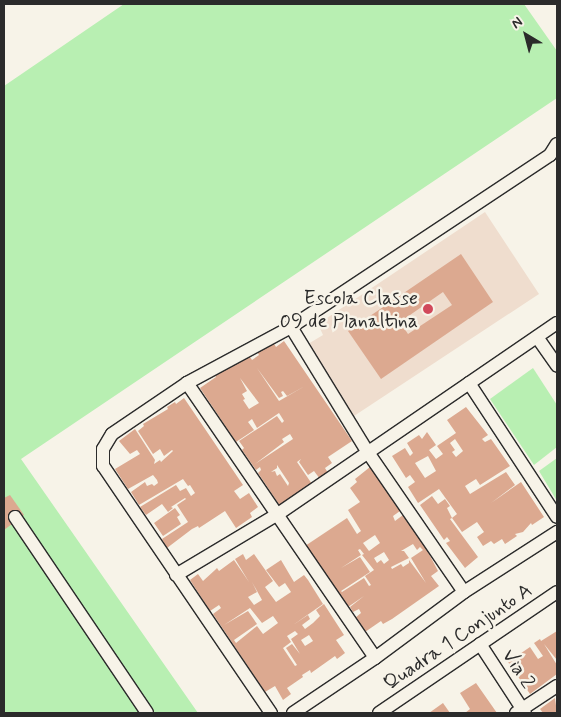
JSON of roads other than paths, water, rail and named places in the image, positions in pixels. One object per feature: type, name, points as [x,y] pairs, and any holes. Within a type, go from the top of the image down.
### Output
[{"type":"street","points":[[271,713],[102,466],[103,449],[112,434],[187,383],[291,327],[555,155]]},
{"type":"street","points":[[176,575],[278,514],[367,451],[557,323]]},
{"type":"street","points":[[291,327],[367,451],[464,592]]},
{"type":"street","points":[[538,337],[557,366]]},
{"type":"street","points":[[187,383],[375,658]]},
{"type":"street","points":[[469,383],[557,517]]},
{"type":"street","points":[[15,517],[148,713]]},
{"type":"street","points":[[293,713],[375,658],[464,592],[557,532]]},
{"type":"street","name":"Quadra 1 Conjunto A","points":[[379,713],[557,592]]},
{"type":"street","name":"Via 2","points":[[480,644],[521,712]]},
{"type":"street","points":[[521,712],[557,686]]},
{"type":"place","name":"Escola Classe 09 de Planaltina","points":[[428,309]]}]
